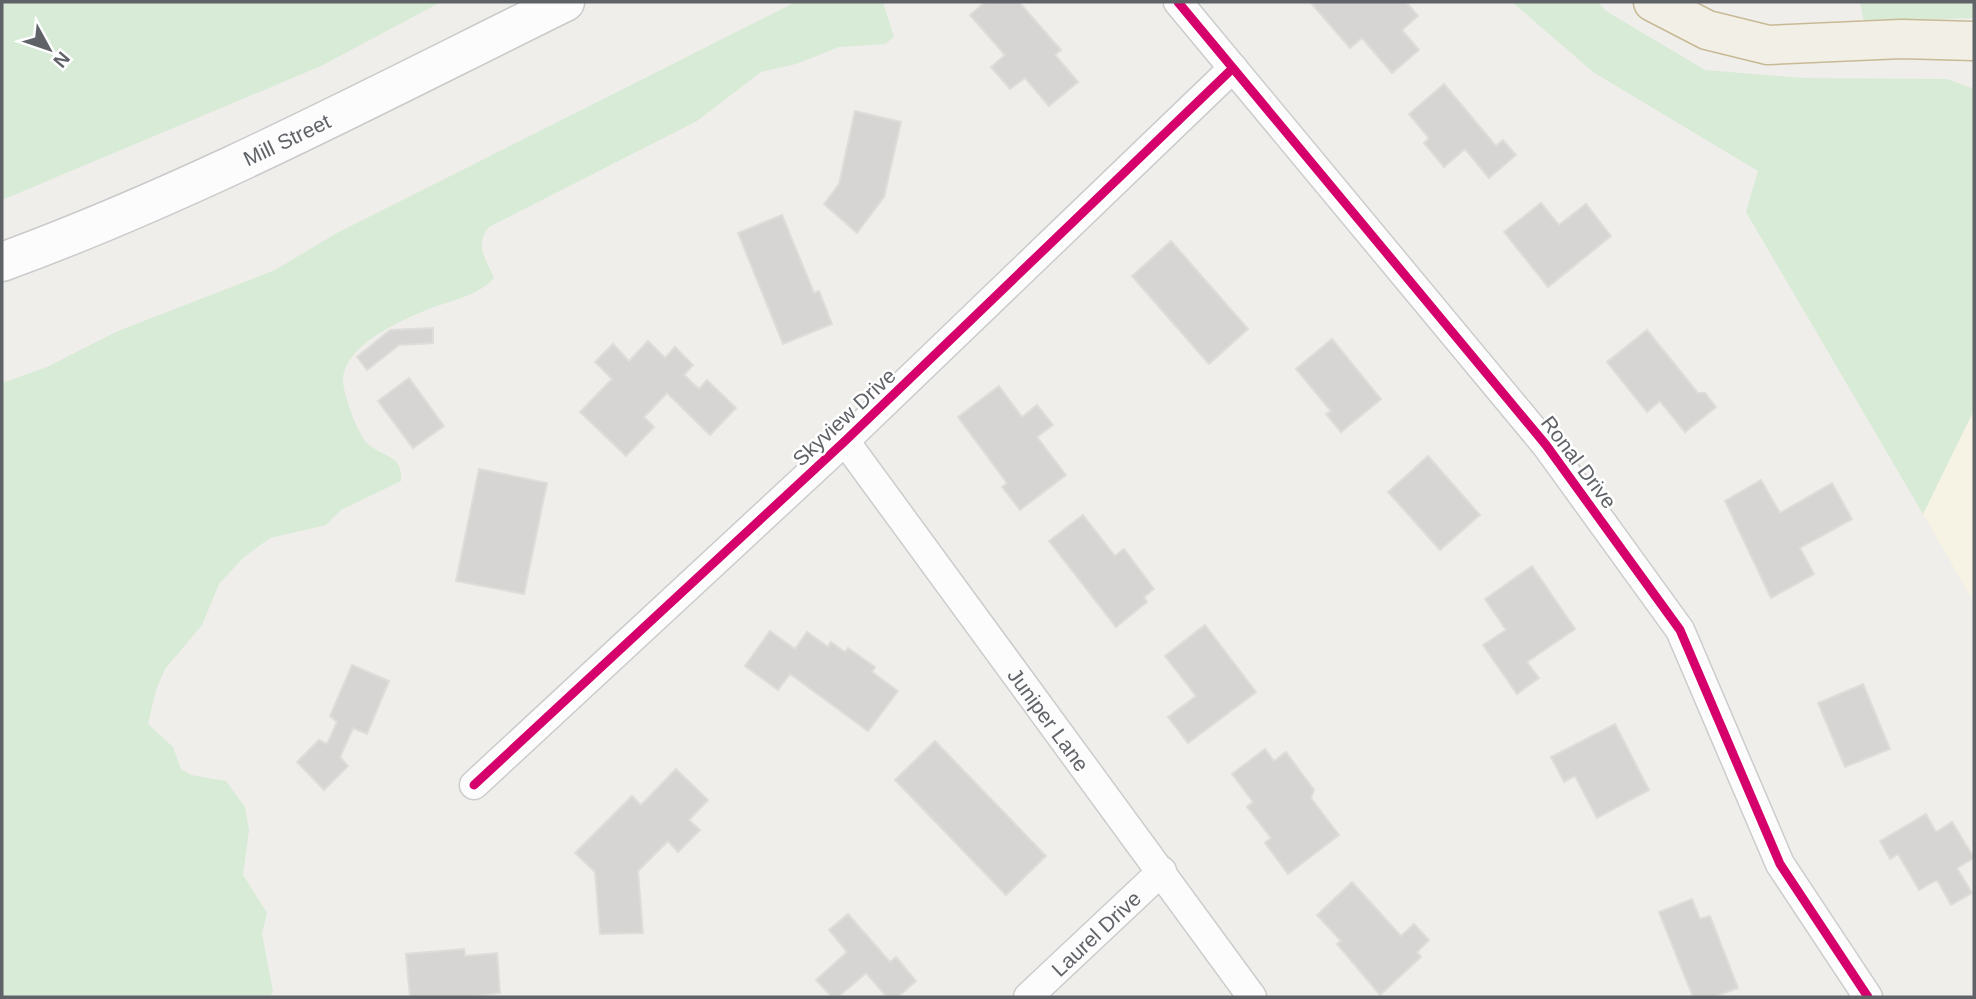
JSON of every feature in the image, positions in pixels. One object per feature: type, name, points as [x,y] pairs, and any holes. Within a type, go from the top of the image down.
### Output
[{"type":"highway","points":[[1653,2],[1707,30],[1768,45],[1900,39],[1974,41]]},
{"type":"main road","name":"Mill Street","points":[[2,262],[87,230],[227,166],[565,2]]},
{"type":"street","name":"Ronal Drive","points":[[1178,2],[1546,444],[1681,630],[1780,864],[1868,997]]},
{"type":"street","name":"Skyview Drive","points":[[474,785],[845,441],[1233,68]]},
{"type":"street","name":"Juniper Lane","points":[[845,441],[1252,997]]},
{"type":"street","name":"Laurel Drive","points":[[1028,997],[1162,871]]},
{"type":"shaded area","points":[[1974,410],[1974,602],[1923,514]]},
{"type":"green space","points":[[2,2],[441,2],[321,66],[2,200]]},
{"type":"green space","points":[[796,2],[883,2],[894,37],[885,44],[839,47],[796,64],[761,72],[697,121],[489,227],[482,240],[485,258],[494,278],[488,284],[472,294],[426,310],[388,328],[363,346],[346,367],[344,386],[356,424],[369,445],[396,462],[401,481],[341,510],[326,525],[270,538],[243,558],[219,584],[202,625],[165,669],[156,690],[148,724],[173,747],[181,769],[191,775],[226,781],[245,807],[249,830],[243,875],[267,913],[262,934],[273,991],[270,997],[2,997],[2,383],[47,367],[118,331],[275,270],[337,233]]},
{"type":"green space","points":[[1512,2],[1598,2],[1606,11],[1705,70],[1802,78],[1947,79],[1974,89],[1974,410],[1923,514],[1746,212],[1758,171],[1593,72]]},
{"type":"green space","points":[[1860,2],[1974,2],[1974,18],[1864,22]]},
{"type":"building","points":[[985,2],[1019,2],[1061,50],[1055,55],[1078,82],[1049,106],[1025,78],[1010,89],[991,67],[1005,55],[970,15]]},
{"type":"building","points":[[1310,2],[1406,2],[1418,16],[1402,30],[1419,50],[1392,73],[1362,38],[1350,48]]},
{"type":"building","points":[[1444,84],[1496,146],[1503,140],[1516,155],[1489,178],[1465,149],[1444,167],[1424,143],[1429,138],[1409,114]]},
{"type":"building","points":[[855,111],[901,122],[884,197],[857,233],[824,204],[839,184]]},
{"type":"building","points":[[1541,203],[1559,225],[1586,204],[1611,236],[1548,287],[1504,232]]},
{"type":"building","points":[[782,215],[814,293],[819,291],[832,324],[783,344],[738,233]]},
{"type":"building","points":[[1171,241],[1248,329],[1209,364],[1132,276]]},
{"type":"building","points":[[433,328],[433,343],[399,345],[367,370],[357,357],[390,330]]},
{"type":"building","points":[[1647,330],[1698,393],[1705,393],[1716,407],[1685,432],[1660,401],[1647,412],[1607,362]]},
{"type":"building","points":[[1332,339],[1381,399],[1341,432],[1326,414],[1331,411],[1296,369]]},
{"type":"building","points":[[648,341],[665,358],[675,347],[693,365],[684,375],[699,389],[707,380],[736,408],[710,435],[667,393],[644,417],[654,427],[626,456],[580,412],[612,379],[595,362],[613,344],[629,361]]},
{"type":"building","points":[[409,378],[444,426],[413,448],[378,401]]},
{"type":"building","points":[[999,386],[1022,417],[1037,405],[1053,425],[1037,437],[1066,475],[1020,510],[1002,487],[1007,483],[958,417]]},
{"type":"building","points":[[1428,456],[1480,515],[1440,550],[1388,492]]},
{"type":"building","points":[[479,469],[547,483],[524,594],[456,581]]},
{"type":"building","points":[[1761,480],[1780,513],[1832,483],[1852,519],[1800,548],[1814,574],[1771,598],[1725,501]]},
{"type":"building","points":[[1083,515],[1115,556],[1124,549],[1154,589],[1144,597],[1147,602],[1116,627],[1049,541]]},
{"type":"building","points":[[1532,566],[1575,629],[1527,662],[1539,678],[1517,694],[1483,645],[1506,630],[1485,599]]},
{"type":"building","points":[[1205,625],[1256,692],[1188,743],[1168,717],[1196,696],[1165,656]]},
{"type":"building","points":[[770,631],[795,649],[807,632],[828,647],[831,642],[845,652],[848,648],[875,667],[872,672],[898,691],[868,731],[790,674],[778,690],[745,666]]},
{"type":"building","points":[[352,665],[389,681],[367,734],[353,728],[340,757],[348,766],[324,790],[297,762],[319,740],[327,744],[337,722],[330,716]]},
{"type":"building","points":[[1863,684],[1890,749],[1845,767],[1818,703]]},
{"type":"building","points":[[1615,724],[1649,790],[1597,818],[1575,776],[1564,782],[1551,757]]},
{"type":"building","points":[[935,741],[1046,856],[1006,895],[895,780]]},
{"type":"building","points":[[1265,749],[1274,761],[1286,752],[1314,790],[1311,798],[1339,835],[1288,874],[1265,843],[1271,838],[1247,807],[1253,802],[1232,774]]},
{"type":"building","points":[[676,769],[708,800],[689,820],[700,830],[678,852],[668,841],[638,871],[643,933],[600,934],[595,872],[575,853],[632,796],[641,805]]},
{"type":"building","points":[[1926,814],[1936,832],[1952,822],[1974,858],[1957,868],[1972,893],[1951,905],[1937,880],[1919,890],[1898,854],[1890,859],[1880,841]]},
{"type":"building","points":[[1352,882],[1401,936],[1414,924],[1429,940],[1417,952],[1421,957],[1380,995],[1337,944],[1341,941],[1317,915]]},
{"type":"building","points":[[1692,899],[1700,919],[1710,916],[1738,988],[1714,997],[1693,997],[1659,912]]},
{"type":"building","points":[[848,914],[890,962],[896,957],[916,981],[898,997],[887,997],[866,973],[838,997],[832,997],[816,980],[847,952],[829,930]]},
{"type":"building","points":[[464,949],[465,956],[497,953],[500,993],[469,997],[410,997],[406,954]]},
{"type":"cycle path","points":[[1178,2],[1546,445],[1680,630],[1780,864],[1868,997]]},
{"type":"cycle path","points":[[474,785],[845,441],[1233,68]]}]
